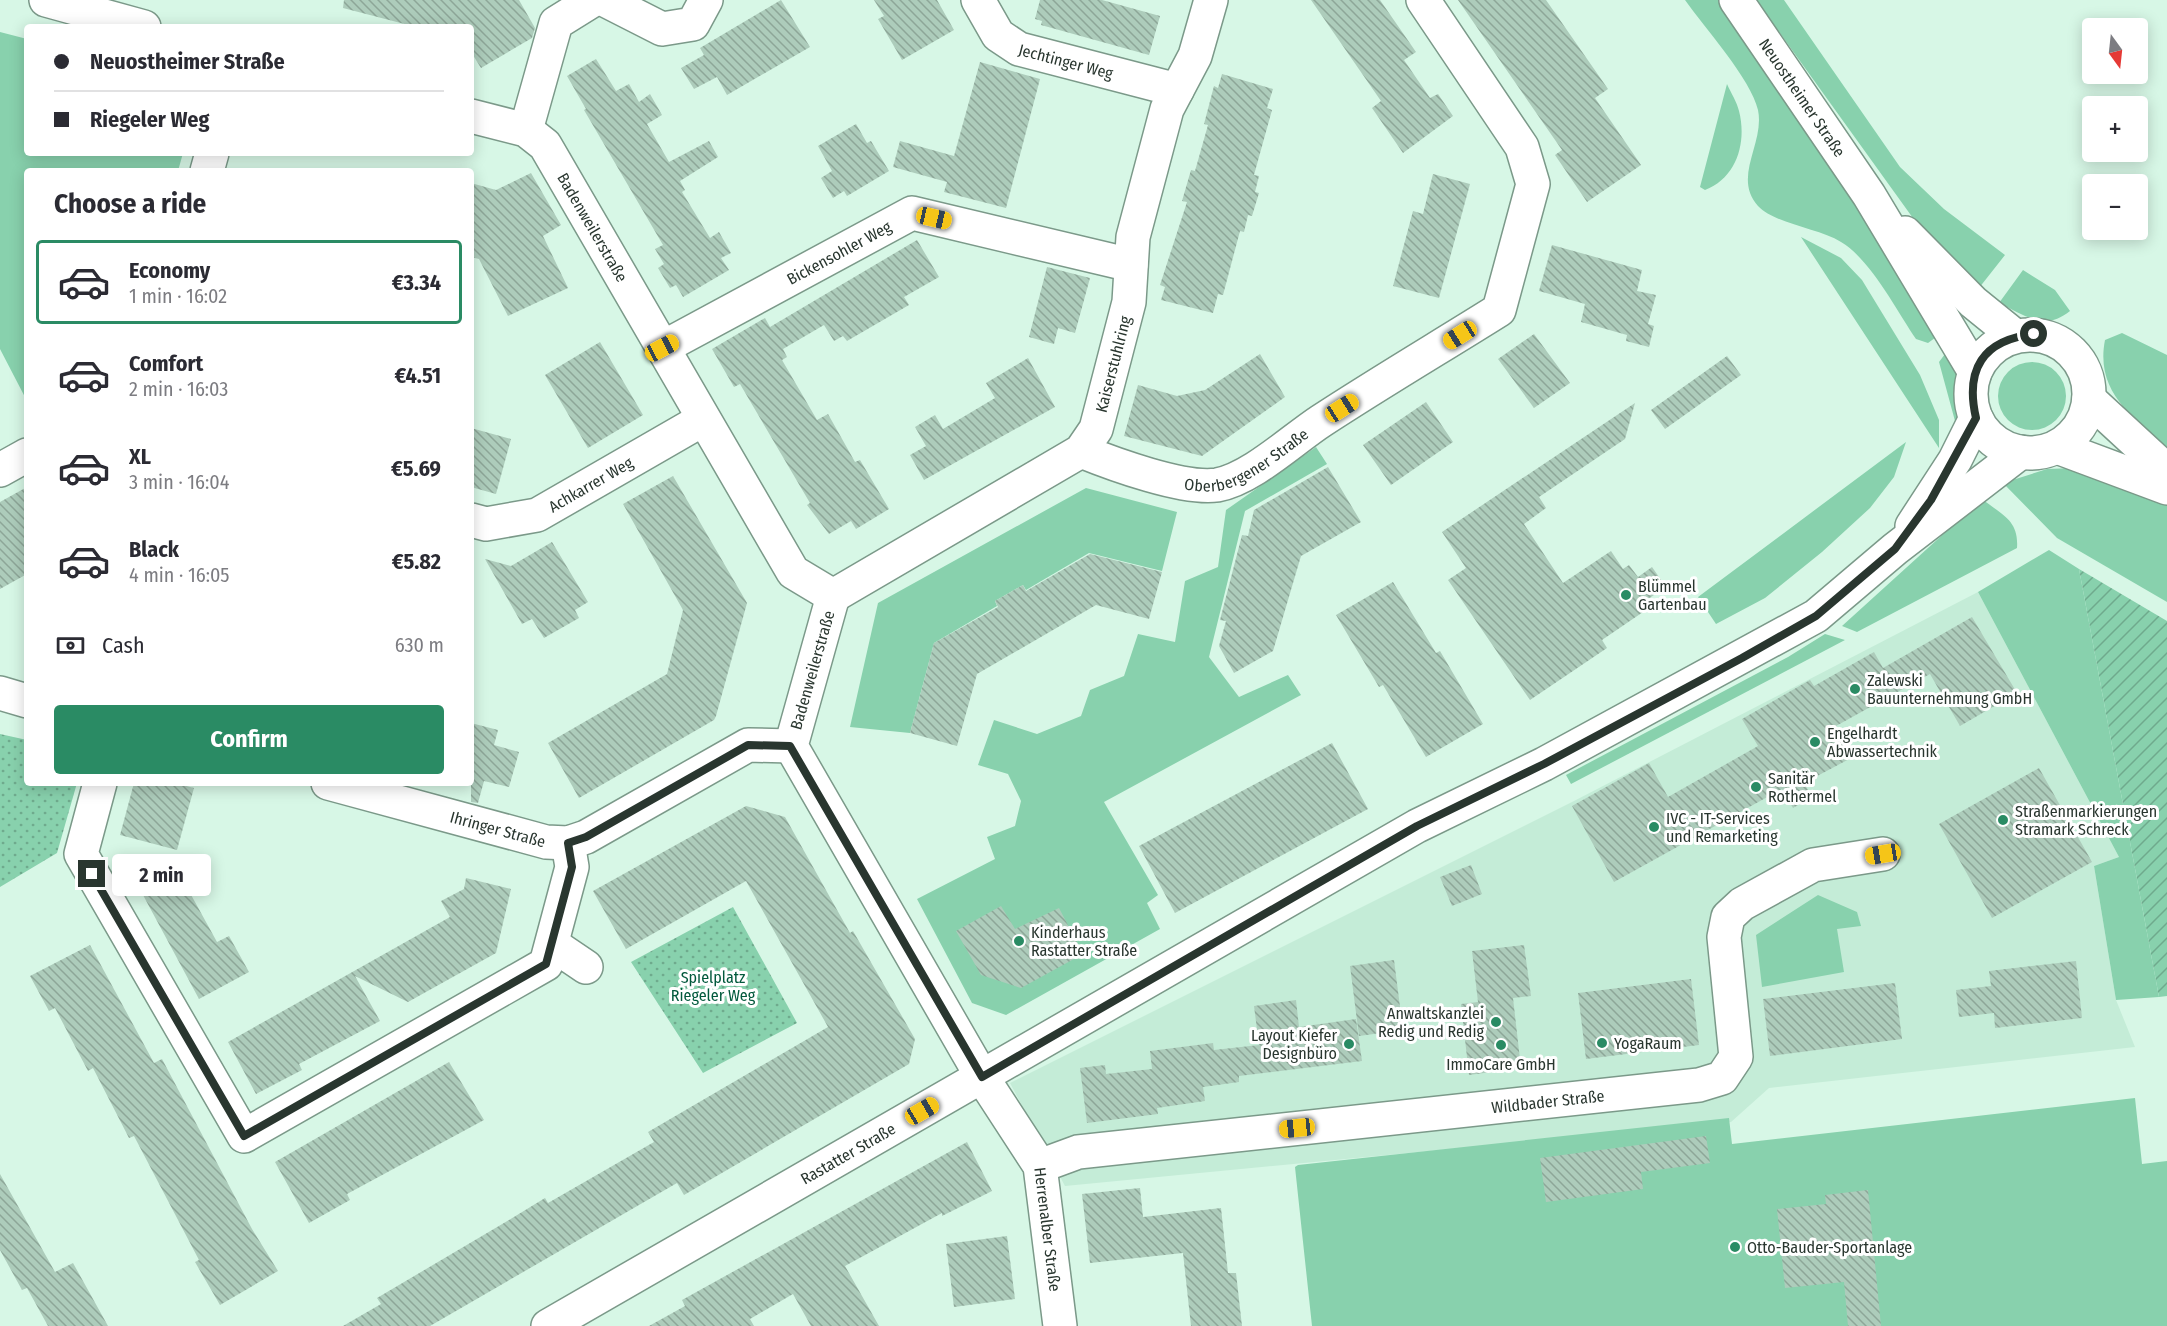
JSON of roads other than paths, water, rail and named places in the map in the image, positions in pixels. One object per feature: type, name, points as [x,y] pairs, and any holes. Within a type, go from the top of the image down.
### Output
[{"type":"street","points":[[46,0],[133,24]]},
{"type":"street","points":[[526,130],[556,23],[593,0]]},
{"type":"street","points":[[605,0],[662,29],[693,24],[706,0]]},
{"type":"street","name":"Jechtinger Weg","points":[[978,0],[998,35],[1019,49],[1177,90]]},
{"type":"street","name":"Kaiserstuhlring","points":[[833,596],[1081,451],[1096,429],[1129,302],[1133,237],[1161,130],[1167,108],[1195,56],[1211,0]]},
{"type":"street","name":"Oberbergener Straße","points":[[1081,451],[1114,464],[1190,484],[1217,485],[1244,475],[1322,421],[1499,310],[1533,184],[1522,147],[1423,0]]},
{"type":"street","name":"Neuostheimer Straße","points":[[1736,0],[1869,195],[1975,372]]},
{"type":"street","name":"Badenweilerstraße","points":[[474,117],[526,130],[545,145],[702,420],[793,572],[833,596],[790,746],[982,1077]]},
{"type":"street","name":"Neuostheimer Straße","points":[[1869,195],[1973,302],[2015,336]]},
{"type":"street","name":"Bickensohler Weg","points":[[662,348],[912,213],[1131,265]]},
{"type":"street","points":[[2034,334],[2051,338],[2067,347],[2080,361],[2088,380],[2089,399],[2084,418],[2073,435],[2057,447],[2040,452],[2021,452],[2002,446],[1987,434],[1976,418],[1971,395],[1975,372],[1984,356],[1998,344],[2015,336],[2034,334]]},
{"type":"street","points":[[2089,399],[2167,471]]},
{"type":"street","name":"Rastatter Straße","points":[[1895,549],[1931,500],[1976,418]]},
{"type":"street","name":"Achkarrer Weg","points":[[474,521],[486,524],[537,515],[702,420]]},
{"type":"street","points":[[2057,447],[2167,488]]},
{"type":"street","name":"Rastatter Straße","points":[[548,1326],[1417,826],[1544,764],[1807,621],[1895,549],[2021,452]]},
{"type":"street","points":[[0,470],[24,457]]},
{"type":"street","points":[[0,693],[24,700]]},
{"type":"street","name":"Ihringer Straße","points":[[339,786],[546,842],[568,843],[586,837],[748,745],[790,746]]},
{"type":"street","points":[[99,786],[81,854],[244,1136],[546,964],[572,867],[568,843]]},
{"type":"street","name":"Wildbader Straße","points":[[1040,1166],[1078,1152],[1699,1085],[1722,1078],[1736,1057],[1724,937],[1728,917],[1742,904],[1813,865],[1883,854]]},
{"type":"street","points":[[552,944],[586,967]]},
{"type":"street","name":"Herrenalber Straße","points":[[982,1077],[1040,1166],[1060,1326]]},
{"type":"place","name":"Blümmel Gartenbau","points":[[1626,595]]},
{"type":"place","name":"Zalewski Bauunternehmung GmbH","points":[[1855,689]]},
{"type":"place","name":"Engelhardt Abwassertechnik","points":[[1815,742]]},
{"type":"place","name":"Sanitär Rothermel","points":[[1756,787]]},
{"type":"place","name":"Straßenmarkierungen Stramark Schreck","points":[[2003,820]]},
{"type":"place","name":"IVC - IT-Services und Remarketing","points":[[1654,827]]},
{"type":"place","name":"Kinderhaus Rastatter Straße","points":[[1019,941]]},
{"type":"place","name":"Anwaltskanzlei Redig und Redig","points":[[1496,1022]]},
{"type":"place","name":"YogaRaum","points":[[1602,1043]]},
{"type":"place","name":"Layout Kiefer Designbüro","points":[[1349,1044]]},
{"type":"place","name":"ImmoCare GmbH","points":[[1501,1045]]},
{"type":"place","name":"Otto-Bauder-Sportanlage","points":[[1735,1247]]},
{"type":"park label","name":"Spielplatz Riegeler Weg","points":[[713,986]]}]
